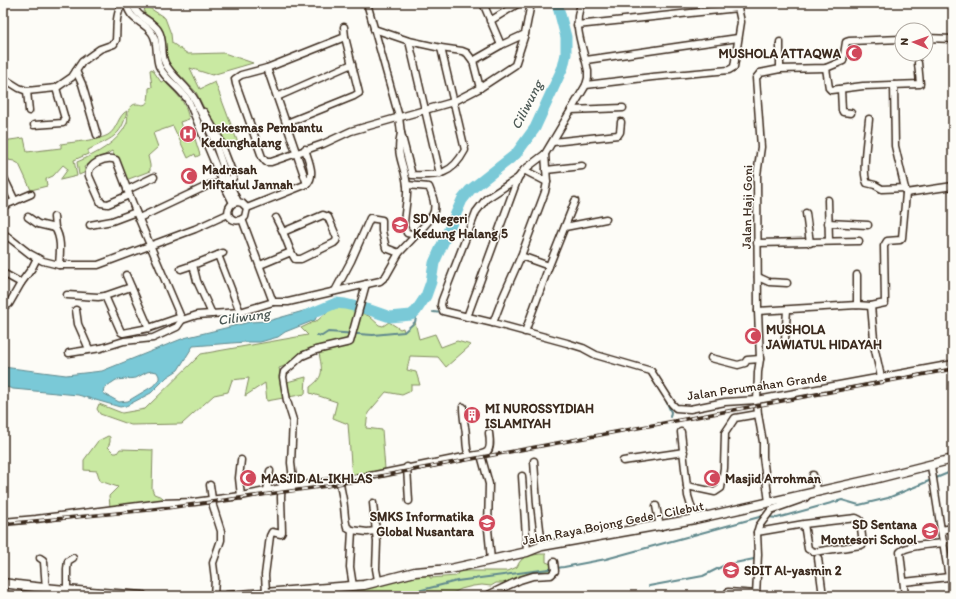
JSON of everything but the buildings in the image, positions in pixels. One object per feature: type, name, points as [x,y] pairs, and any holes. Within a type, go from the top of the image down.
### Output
[{"type":"main road","name":"Jalan Raya Bojong Gede - Cilebut","points":[[227,596],[353,586],[415,572],[450,569],[527,552],[542,546],[695,519],[931,468],[953,459]]},
{"type":"main road","points":[[3,583],[46,589],[67,589],[143,596]]},
{"type":"street","points":[[3,78],[27,91],[56,88],[64,83],[76,71],[82,62],[100,49],[114,44],[116,40],[117,14],[118,10],[124,3],[134,19],[145,22],[152,33],[157,45],[157,60],[163,73],[189,102],[236,202]]},
{"type":"street","points":[[133,3],[136,13],[145,22],[157,30],[161,36],[165,63],[191,94],[216,139],[226,182]]},
{"type":"street","points":[[366,3],[399,117],[400,133],[398,147],[407,184],[405,230],[407,233],[416,235]]},
{"type":"street","points":[[483,3],[500,45]]},
{"type":"street","points":[[490,21],[520,3]]},
{"type":"street","points":[[345,37],[267,68],[241,75],[235,79],[262,157],[266,162],[271,162],[351,131],[453,102],[480,88],[515,65],[525,34],[531,3]]},
{"type":"street","points":[[467,317],[518,178],[524,170],[545,154],[586,85],[588,78],[586,60],[577,25],[582,3]]},
{"type":"street","points":[[577,25],[737,6],[741,22],[736,64],[729,70],[586,85]]},
{"type":"street","points":[[286,123],[359,93],[345,37],[344,27]]},
{"type":"street","points":[[374,29],[408,40],[467,53],[473,61],[480,88]]},
{"type":"street","points":[[473,61],[500,45],[525,34]]},
{"type":"street","points":[[586,60],[738,38]]},
{"type":"street","points":[[934,38],[953,39]]},
{"type":"street","name":"Jalan Haji Goni","points":[[769,502],[762,457],[763,442],[757,400],[760,359],[758,311],[757,175],[761,147],[756,78],[760,73],[780,69],[826,68],[843,61],[846,42],[849,41],[894,39]]},
{"type":"street","points":[[408,40],[440,174]]},
{"type":"street","points":[[780,42],[780,69]]},
{"type":"street","points":[[400,133],[412,176],[440,174],[449,171],[455,166],[465,150],[441,48]]},
{"type":"street","points":[[826,68],[830,90],[863,86],[920,84],[918,63]]},
{"type":"street","points":[[277,97],[352,64]]},
{"type":"street","points":[[267,68],[307,184]]},
{"type":"street","points":[[76,71],[82,84],[97,135]]},
{"type":"street","points":[[758,311],[857,305],[871,306],[885,303],[884,246],[887,241],[900,240],[902,238],[906,190],[894,146],[894,84]]},
{"type":"street","points":[[34,124],[63,123],[65,119],[56,88]]},
{"type":"street","points":[[841,89],[842,110],[843,112],[851,113]]},
{"type":"street","points":[[27,91],[29,111]]},
{"type":"street","points":[[571,110],[623,108]]},
{"type":"street","points":[[869,119],[865,167],[867,183],[882,189],[906,190],[953,186]]},
{"type":"street","points":[[553,142],[618,135],[620,134],[621,122]]},
{"type":"street","points":[[247,208],[307,184],[311,180],[312,174],[305,149]]},
{"type":"street","points":[[493,322],[522,256],[545,192],[547,182],[545,154]]},
{"type":"street","points":[[70,353],[100,348],[124,341],[153,338],[177,327],[181,318],[128,192],[116,160],[112,158],[104,159],[90,168],[88,172],[101,203],[108,204],[128,192],[154,177]]},
{"type":"street","points":[[546,170],[582,166]]},
{"type":"street","points":[[524,170],[547,182]]},
{"type":"street","points":[[3,176],[16,201]]},
{"type":"street","name":"Jalan Perumahan Grande","points":[[518,178],[486,199],[476,212],[442,300],[442,309],[446,312],[493,322],[567,343],[583,348],[596,355],[651,372],[676,408],[690,408],[725,402],[757,400],[953,364]]},
{"type":"street","points":[[90,225],[138,215],[209,185],[226,182]]},
{"type":"street","points":[[105,296],[121,332],[123,333],[149,328],[181,318],[197,315],[240,312],[273,302],[288,302],[376,282],[383,278],[399,253],[433,216],[435,201],[429,187],[407,184]]},
{"type":"street","points":[[3,206],[31,194]]},
{"type":"street","points":[[828,200],[829,241]]},
{"type":"street","points":[[525,332],[575,201]]},
{"type":"street","points":[[228,214],[230,205],[236,202],[242,203],[247,208]]},
{"type":"street","points":[[228,214],[234,220],[238,221],[247,213],[247,208]]},
{"type":"street","points":[[806,213],[810,243]]},
{"type":"street","points":[[3,233],[21,248],[37,258],[59,265],[98,265],[195,229],[228,214]]},
{"type":"street","points":[[276,218],[295,259],[301,259],[336,241],[336,234],[328,217],[323,215],[283,232]]},
{"type":"street","points":[[28,217],[38,224],[55,228]]},
{"type":"street","points":[[54,217],[55,228],[59,234],[60,240],[59,265]]},
{"type":"street","points":[[335,291],[370,218],[382,220],[382,231],[386,248],[399,253]]},
{"type":"street","points":[[565,227],[606,218]]},
{"type":"street","points":[[242,219],[273,302]]},
{"type":"street","points":[[828,223],[868,225]]},
{"type":"street","points":[[757,243],[859,241]]},
{"type":"street","points":[[260,265],[291,252]]},
{"type":"street","points":[[181,269],[221,254],[240,312]]},
{"type":"street","points":[[522,256],[549,266]]},
{"type":"street","points":[[9,304],[37,258]]},
{"type":"street","points":[[193,265],[197,281],[212,314]]},
{"type":"street","points":[[3,274],[21,283]]},
{"type":"street","points":[[126,275],[149,328]]},
{"type":"street","points":[[856,275],[857,305]]},
{"type":"street","points":[[758,277],[769,282],[787,283]]},
{"type":"street","points":[[266,592],[266,559],[270,536],[272,532],[281,534],[283,530],[282,483],[292,481],[293,479],[291,463],[293,420],[287,401],[283,377],[284,372],[302,356],[316,350],[350,342],[366,284]]},
{"type":"street","points":[[67,295],[98,297],[131,287]]},
{"type":"street","points":[[871,306],[875,350],[881,377]]},
{"type":"street","points":[[76,310],[78,324],[89,349]]},
{"type":"street","points":[[785,340],[787,310]]},
{"type":"street","points":[[711,358],[738,365],[745,363],[747,360],[760,359]]},
{"type":"street","points":[[463,407],[463,418],[469,456]]},
{"type":"street","points":[[687,486],[715,492],[721,488],[724,468],[725,433],[735,418],[758,414]]},
{"type":"street","points":[[681,432],[688,496],[695,519]]},
{"type":"street","points":[[3,522],[162,503],[212,500],[241,496],[481,455],[489,450],[489,433]]},
{"type":"street","points":[[623,461],[684,452]]},
{"type":"street","points":[[481,455],[489,484],[488,529],[491,560]]},
{"type":"street","points":[[241,460],[239,478],[241,496]]},
{"type":"street","points":[[534,461],[542,546]]},
{"type":"street","points":[[407,467],[409,502]]},
{"type":"street","points":[[904,582],[951,577],[950,566],[941,530],[931,468]]},
{"type":"street","points":[[268,491],[270,471]]},
{"type":"street","points":[[813,475],[818,492]]},
{"type":"street","points":[[522,476],[527,552]]},
{"type":"street","points":[[340,480],[347,527],[352,530],[367,532],[376,531]]},
{"type":"street","points":[[210,485],[212,500],[221,531],[221,540],[213,563],[215,579],[214,596]]},
{"type":"street","points":[[728,592],[757,595],[758,529],[771,510],[805,498],[810,494]]},
{"type":"street","points":[[373,503],[376,531],[376,570],[378,580]]},
{"type":"street","points":[[656,506],[660,526]]},
{"type":"street","points":[[758,529],[856,518],[860,520],[862,524],[863,544],[814,552],[808,549],[804,524]]},
{"type":"street","points":[[941,530],[953,528]]},
{"type":"street","points":[[352,530],[350,567],[353,586]]},
{"type":"street","points":[[905,596],[900,555],[901,550],[944,542]]},
{"type":"street","points":[[40,558],[44,562],[46,589]]},
{"type":"street","points":[[67,589],[68,561],[73,558]]},
{"type":"street","points":[[818,558],[824,596]]},
{"type":"street","points":[[259,559],[266,559]]},
{"type":"street","points":[[489,596],[490,594],[516,581],[533,576],[551,575],[555,572],[554,563]]},
{"type":"green space","points":[[145,5],[165,18],[171,34],[172,43],[188,54],[224,53],[253,63],[212,75],[190,68],[200,89],[215,82],[238,143],[227,148],[219,131],[216,132],[196,92],[178,73],[165,63],[161,33],[154,20],[144,13]]},
{"type":"green space","points":[[152,69],[161,82],[164,81],[183,102],[189,119],[180,122],[186,142],[195,139],[200,155],[196,157],[195,154],[188,158],[173,126],[153,133],[158,147],[148,156],[150,171],[126,180],[112,151],[84,167],[86,172],[79,175],[77,162],[106,147],[112,142],[127,123],[130,108],[133,105],[142,105],[147,102],[149,97],[149,88],[152,87],[150,70]]},
{"type":"green space","points":[[187,94],[189,94],[200,115],[231,194]]},
{"type":"green space","points":[[127,111],[122,127],[114,136],[88,150],[88,154],[74,160],[77,176],[60,180],[68,169],[63,165],[53,176],[46,179],[47,186],[31,190],[19,164],[14,161],[3,159],[3,141],[24,138],[27,152],[61,148],[61,144],[93,140],[108,135],[114,130],[124,113]]},
{"type":"green space","points":[[336,304],[369,316],[379,325],[383,326],[389,322],[400,329],[403,328],[404,332],[415,322],[419,339],[435,334],[441,347],[457,341],[471,345],[446,367],[438,357],[410,356],[407,370],[416,372],[420,385],[411,385],[411,391],[402,395],[386,392],[368,413],[366,428],[382,430],[385,469],[352,477],[348,424],[333,418],[337,402],[310,393],[310,387],[318,379],[321,372],[319,353],[279,368],[283,383],[306,377],[305,394],[267,401],[265,383],[245,396],[249,378],[232,380],[228,392],[214,395],[182,424],[131,425],[100,414],[97,409],[99,404],[122,413],[145,409],[201,354],[308,335],[301,328],[318,320]]},
{"type":"green space","points":[[108,436],[110,437],[110,442],[108,447],[114,453],[117,453],[120,449],[153,450],[152,489],[154,494],[162,497],[166,501],[110,507],[109,496],[118,487],[100,481],[97,471],[84,470],[84,460],[98,441]]},
{"type":"green space","points":[[546,554],[546,562],[551,564],[552,570],[547,574],[528,576],[504,583],[496,583],[491,586],[473,586],[461,589],[447,596],[319,596],[335,591],[411,576],[430,574],[430,578],[456,576],[459,571],[508,571],[517,567],[523,558]]},
{"type":"water","points":[[314,308],[319,311],[315,320],[285,332],[278,337],[260,342],[193,346],[178,370],[167,377],[151,393],[126,406],[120,407],[78,395],[13,389],[3,386],[3,367],[66,375],[102,371],[184,338],[250,322],[268,321]],"holes":[[[152,371],[157,372],[159,379],[153,386],[128,401],[119,402],[103,393],[104,388],[116,380],[136,378]]]},
{"type":"waterway","name":"Ciliwung","points":[[305,316],[336,303],[370,310],[390,317],[411,315],[416,311],[426,296],[431,282],[434,263],[462,200],[470,190],[516,154],[535,128],[563,67],[566,54],[566,37],[557,3]]},
{"type":"waterway","name":"Ciliwung","points":[[317,335],[322,336],[328,332],[373,335],[404,332],[415,322],[419,306]]},
{"type":"waterway","points":[[433,312],[442,313]]},
{"type":"waterway","points":[[664,396],[671,412],[670,417]]},
{"type":"waterway","points":[[768,517],[777,518],[842,500],[859,505],[888,498],[953,471]]},
{"type":"waterway","points":[[366,596],[406,594],[457,581],[564,567],[606,559],[763,516]]},
{"type":"waterway","points":[[649,586],[703,576],[725,565],[754,559]]},
{"type":"railway","points":[[3,524],[160,509],[327,486],[953,369]]},
{"type":"place","name":"MUSHOLA ATTAQWA","points":[[854,53]]},
{"type":"place","name":"Puskesmas Pembantu Kedunghalang","points":[[188,134]]},
{"type":"place","name":"Madrasah Miftahul Jannah","points":[[189,176]]},
{"type":"place","name":"SD Negeri Kedung Halang 5","points":[[400,225]]},
{"type":"place","name":"MUSHOLA JAWIATUL HIDAYAH","points":[[753,336]]},
{"type":"place","name":"MI NUROSSYIDIAH ISLAMIYAH","points":[[472,415]]},
{"type":"place","name":"MASJID AL-IKHLAS","points":[[248,478]]},
{"type":"place","name":"Masjid Arrohman","points":[[712,478]]},
{"type":"place","name":"SMKS Informatika Global Nusantara","points":[[487,523]]},
{"type":"place","name":"SD Sentana Montesori School","points":[[930,531]]},
{"type":"place","name":"SDIT Al-yasmin 2","points":[[731,570]]}]
